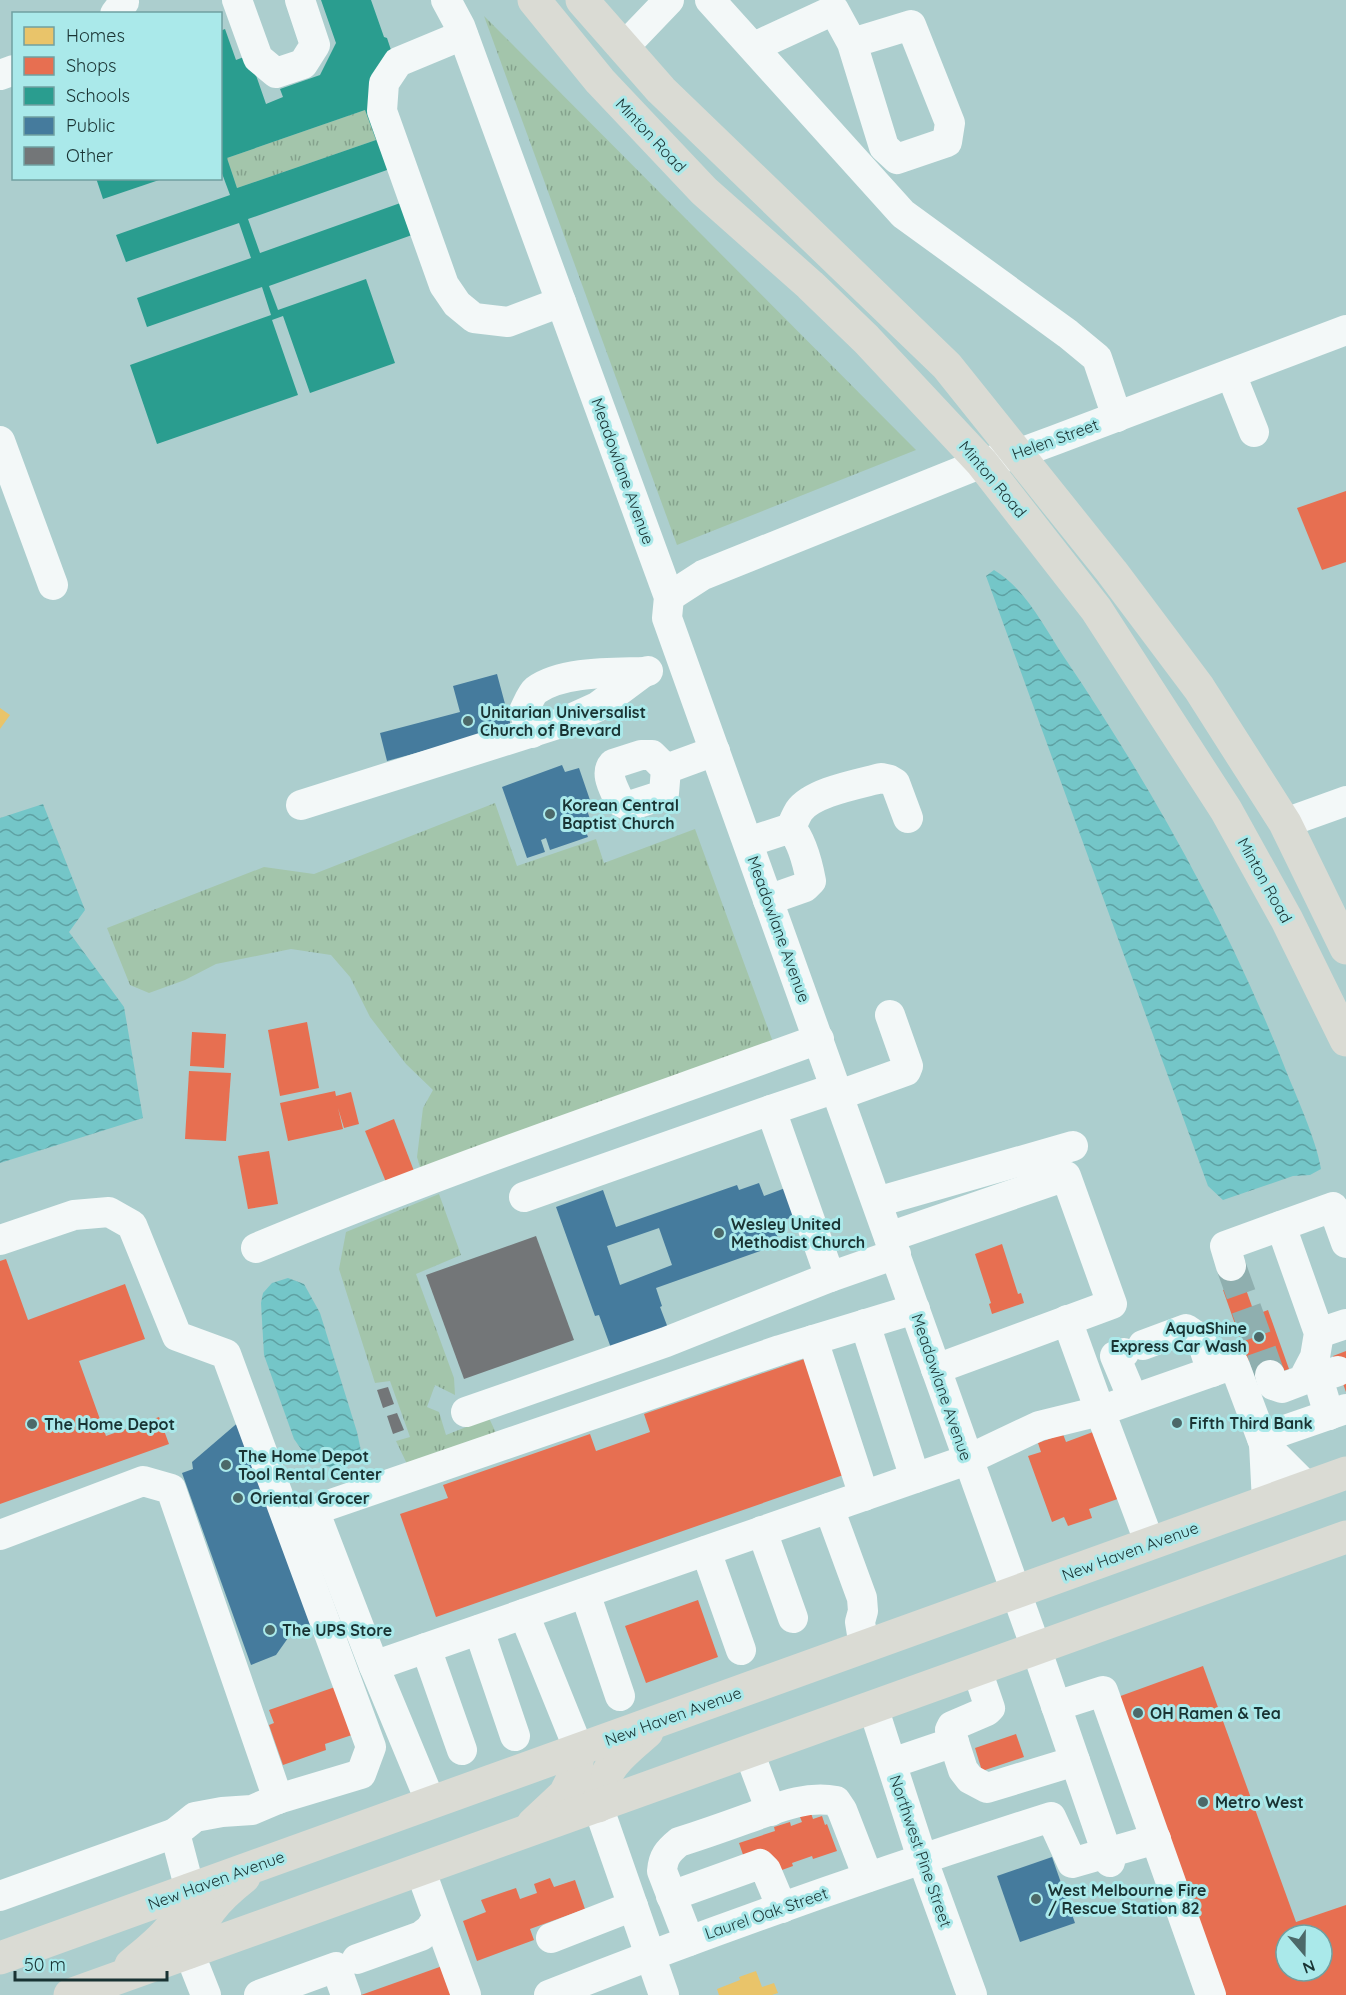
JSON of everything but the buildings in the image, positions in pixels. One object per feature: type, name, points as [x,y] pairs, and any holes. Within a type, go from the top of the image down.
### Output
[{"type":"main road","name":"Minton Road","points":[[534,0],[603,84],[704,191],[810,285],[887,360],[982,463],[1096,609],[1226,810],[1287,920],[1346,1040]]},
{"type":"main road","name":"Minton Road","points":[[582,0],[661,90],[947,366],[1112,572],[1199,688],[1285,823],[1346,948]]},
{"type":"main road","points":[[603,84],[622,48]]},
{"type":"main road","name":"New Haven Avenue","points":[[0,1958],[1346,1473]]},
{"type":"main road","points":[[70,1995],[1346,1537]]},
{"type":"main road","points":[[598,1806],[601,1785],[612,1763],[661,1719]]},
{"type":"main road","points":[[525,1832],[565,1794],[575,1774],[579,1750]]},
{"type":"main road","points":[[189,1952],[202,1920],[219,1896],[262,1863]]},
{"type":"main road","points":[[113,1980],[169,1932],[181,1914],[190,1890]]},
{"type":"street","points":[[237,0],[258,58],[276,74],[303,64],[315,45],[300,0]]},
{"type":"street","name":"Meadowlane Avenue","points":[[446,0],[462,31],[669,597],[667,618],[1036,1648],[1108,1857]]},
{"type":"street","points":[[622,48],[669,0]]},
{"type":"street","points":[[710,0],[903,214],[1068,334],[1097,358],[1117,417]]},
{"type":"street","points":[[754,47],[846,5],[852,43]]},
{"type":"street","points":[[462,31],[398,62],[384,83],[383,93],[382,111],[444,285],[457,304],[474,318],[508,322],[561,302]]},
{"type":"street","name":"Helen Street","points":[[669,597],[703,574],[982,463],[1017,454],[1346,330]]},
{"type":"street","points":[[1231,374],[1254,432]]},
{"type":"street","points":[[0,441],[53,585]]},
{"type":"street","points":[[301,805],[564,722],[597,707],[644,672],[681,656]]},
{"type":"street","points":[[532,733],[524,711],[534,691],[556,681],[597,674],[644,672]]},
{"type":"street","points":[[666,769],[715,751]]},
{"type":"street","points":[[748,842],[790,828],[800,810],[812,801],[881,778],[895,783],[908,818]]},
{"type":"street","points":[[1285,823],[1346,801]]},
{"type":"street","points":[[768,900],[805,887],[811,882],[795,833],[790,828]]},
{"type":"street","points":[[524,1197],[771,1110],[906,1071],[908,1066],[890,1015]]},
{"type":"street","points":[[256,1248],[371,1200],[819,1039]]},
{"type":"street","points":[[771,1110],[830,1277]]},
{"type":"street","points":[[877,1202],[1073,1146]]},
{"type":"street","points":[[466,1412],[666,1342],[830,1277],[892,1246],[1066,1176],[1112,1304],[936,1369]]},
{"type":"street","points":[[1231,1266],[1225,1246],[1334,1207],[1346,1242]]},
{"type":"street","points":[[0,1240],[74,1215],[109,1212],[132,1225],[177,1336],[225,1354],[371,1747],[361,1774],[278,1799],[252,1810],[195,1816],[175,1833],[1,1891]]},
{"type":"street","points":[[1270,1376],[1273,1385],[1282,1388],[1303,1380],[1333,1328],[1281,1226]]},
{"type":"street","points":[[431,1803],[374,1666],[314,1509],[813,1340],[915,1310]]},
{"type":"street","points":[[1067,1320],[1150,1544]]},
{"type":"street","points":[[865,1324],[915,1478]]},
{"type":"street","points":[[1133,1399],[1132,1357],[1186,1329],[1194,1332],[1201,1339],[1212,1372]]},
{"type":"street","points":[[813,1340],[864,1496]]},
{"type":"street","points":[[374,1666],[967,1460],[1039,1426],[1100,1411],[1234,1364],[1263,1441],[1268,1502]]},
{"type":"street","points":[[1263,1441],[1337,1412],[1318,1378],[1338,1371]]},
{"type":"street","points":[[1263,1441],[1307,1487]]},
{"type":"street","points":[[0,1535],[143,1481],[171,1489],[278,1799]]},
{"type":"street","points":[[829,1508],[862,1598],[863,1611],[860,1623],[864,1647]]},
{"type":"street","points":[[762,1531],[793,1618]]},
{"type":"street","points":[[706,1551],[741,1650]]},
{"type":"street","points":[[585,1593],[620,1696]]},
{"type":"street","points":[[524,1614],[579,1750]]},
{"type":"street","points":[[479,1630],[515,1736]]},
{"type":"street","points":[[426,1648],[462,1750]]},
{"type":"street","points":[[977,1670],[990,1708],[987,1712],[952,1726],[950,1730],[963,1770],[970,1779],[987,1788],[1075,1761]]},
{"type":"street","points":[[1056,1706],[1103,1691],[1211,1995]]},
{"type":"street","name":"Northwest Pine Street","points":[[873,1707],[922,1858],[972,1995]]},
{"type":"street","points":[[892,1763],[954,1742]]},
{"type":"street","points":[[749,1752],[771,1811]]},
{"type":"street","points":[[689,1941],[662,1871],[663,1861],[669,1850],[679,1842],[807,1800],[836,1801],[848,1822],[868,1877]]},
{"type":"street","points":[[598,1806],[664,1995]]},
{"type":"street","name":"Laurel Oak Street","points":[[549,1995],[650,1954],[922,1858],[1051,1817],[1072,1863],[1108,1857]]},
{"type":"street","points":[[175,1833],[190,1890]]},
{"type":"street","points":[[1108,1857],[1156,1839]]},
{"type":"street","points":[[671,1896],[760,1864],[766,1870],[782,1908]]},
{"type":"street","points":[[420,1869],[466,1995]]},
{"type":"street","points":[[551,1938],[633,1906]]},
{"type":"street","points":[[263,1994],[421,1936],[430,1929],[437,1918]]},
{"type":"street","points":[[189,1952],[206,1995]]},
{"type":"street","points":[[346,1995],[347,1963]]},
{"type":"green space","points":[[484,16],[916,450],[677,545]]},
{"type":"green space","points":[[365,110],[376,140],[237,188],[227,158]]},
{"type":"green space","points":[[495,803],[517,866],[596,839],[604,863],[695,829],[774,1045],[422,1173],[417,1157],[423,1108],[433,1090],[406,1064],[370,1017],[350,977],[331,955],[291,949],[216,964],[185,980],[149,993],[130,985],[107,928],[264,867],[314,874]]},
{"type":"green space","points":[[439,1194],[461,1255],[416,1274],[454,1378],[455,1395],[435,1385],[427,1407],[439,1412],[446,1435],[489,1418],[497,1435],[407,1464],[396,1441],[410,1437],[390,1381],[375,1383],[339,1269],[346,1232]]},
{"type":"water","points":[[994,570],[1015,587],[1024,598],[1096,705],[1156,804],[1211,905],[1261,1010],[1310,1130],[1321,1169],[1310,1175],[1293,1176],[1223,1200],[1208,1186],[986,576]]},
{"type":"water","points":[[43,804],[85,910],[69,932],[124,1007],[143,1118],[0,1163],[0,818]]},
{"type":"water","points":[[288,1278],[304,1284],[320,1313],[357,1432],[361,1451],[340,1469],[331,1468],[306,1456],[294,1439],[264,1355],[261,1303],[263,1293],[272,1283]]},
{"type":"tunnel","points":[[1231,1266],[1270,1375]]},
{"type":"place","name":"Unitarian Universalist Church of Brevard","points":[[468,721]]},
{"type":"place","name":"Korean Central Baptist Church","points":[[550,814]]},
{"type":"place","name":"Wesley United Methodist Church","points":[[719,1233]]},
{"type":"place","name":"AquaShine Express Car Wash","points":[[1259,1337]]},
{"type":"place","name":"Fifth Third Bank","points":[[1177,1423]]},
{"type":"place","name":"The Home Depot","points":[[32,1424]]},
{"type":"place","name":"The Home Depot Tool Rental Center","points":[[226,1465]]},
{"type":"place","name":"Oriental Grocer","points":[[238,1498]]},
{"type":"place","name":"The UPS Store","points":[[270,1630]]},
{"type":"place","name":"OH Ramen & Tea","points":[[1138,1713]]},
{"type":"place","name":"Metro West","points":[[1203,1802]]},
{"type":"place","name":"West Melbourne Fire / Rescue Station 82","points":[[1036,1899]]}]
